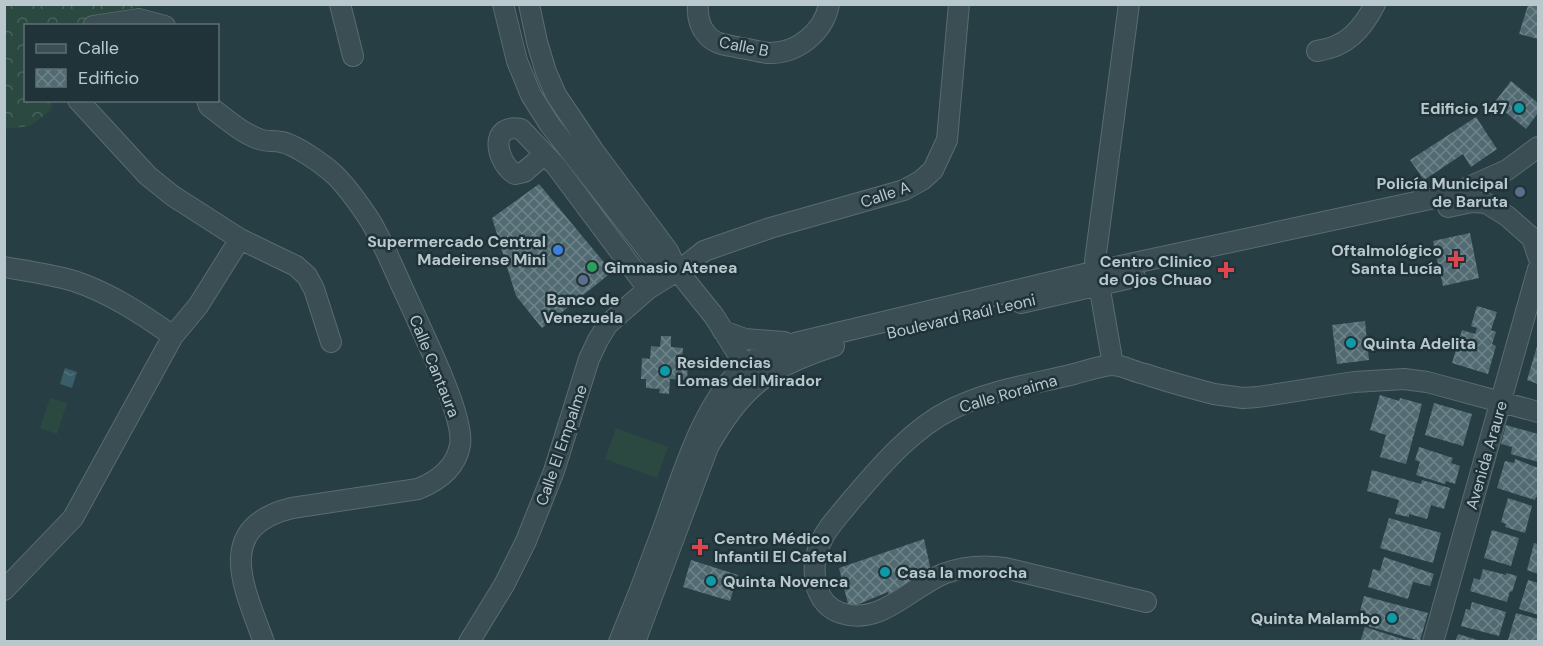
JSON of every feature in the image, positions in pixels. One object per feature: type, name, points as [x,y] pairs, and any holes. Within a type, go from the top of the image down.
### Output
[{"type":"street","points":[[340,4],[352,56]]},
{"type":"street","points":[[502,4],[517,61],[531,95],[550,125],[657,262],[677,270]]},
{"type":"street","points":[[529,4],[537,42],[556,95],[593,150],[668,251],[677,270],[698,294],[750,374]]},
{"type":"street","name":"Calle B","points":[[698,4],[697,15],[707,36],[712,40],[769,53],[799,46],[812,36],[821,25],[829,4]]},
{"type":"street","name":"Calle A","points":[[677,270],[704,251],[770,228],[904,190],[922,180],[933,170],[947,140],[959,4]]},
{"type":"street","points":[[1113,365],[1095,261],[1130,4]]},
{"type":"street","points":[[1317,51],[1332,49],[1351,37],[1367,21],[1375,4]]},
{"type":"street","points":[[106,24],[140,19],[158,24]]},
{"type":"street","points":[[80,102],[148,177],[240,239],[296,266],[307,276],[314,289],[331,342]]},
{"type":"street","name":"Calle Cantaura","points":[[208,102],[209,106],[245,132],[261,140],[282,142],[298,148],[333,173],[351,192],[381,240],[440,371],[461,434],[453,462],[441,478],[418,489],[292,508],[275,512],[260,520],[250,531],[243,546],[241,567],[246,594],[264,642]]},
{"type":"street","name":"Boulevard Raúl Leoni","points":[[635,642],[708,447],[764,354],[795,344],[1098,278],[1430,201],[1454,194],[1491,178],[1521,161],[1539,147]]},
{"type":"street","points":[[572,152],[550,161],[648,289]]},
{"type":"street","name":"Boulevard Raúl Leoni","points":[[619,642],[695,444],[708,416],[724,390],[750,374],[836,345],[1098,278],[1455,206],[1472,210],[1486,217],[1539,258]]},
{"type":"street","points":[[4,590],[73,518],[173,336],[198,306],[240,239]]},
{"type":"street","points":[[4,267],[73,281],[100,291],[141,313],[173,336]]},
{"type":"street","name":"Avenida Araure","points":[[1433,642],[1539,269]]},
{"type":"street","name":"Calle El Empalme","points":[[469,642],[504,585],[526,541],[554,471],[589,359],[598,340],[608,324],[648,289],[677,270]]},
{"type":"street","points":[[723,331],[757,342],[795,344]]},
{"type":"street","name":"Calle Roraima","points":[[1146,602],[985,565],[943,574],[886,609],[853,616],[838,612],[827,605],[819,594],[814,577],[820,543],[830,526],[871,478],[905,443],[928,424],[952,409],[984,396],[1113,365],[1214,394],[1243,398],[1277,395],[1354,382],[1404,379],[1427,382],[1539,411]]},
{"type":"green space","points":[[5,5],[145,5],[91,16],[79,24],[24,24],[24,102],[52,102],[51,110],[30,126],[5,129]]},
{"type":"green space","points":[[50,398],[67,403],[57,434],[40,428]]},
{"type":"green space","points":[[616,428],[668,447],[657,478],[605,459]]},
{"type":"water","points":[[65,368],[77,372],[72,388],[60,384]]},
{"type":"building","points":[[1528,5],[1538,5],[1538,39],[1519,34]]},
{"type":"building","name":"Edificio 147","points":[[1511,81],[1538,103],[1538,113],[1526,129],[1494,103]]},
{"type":"building","points":[[1476,117],[1497,149],[1471,167],[1463,154],[1424,180],[1410,160]]},
{"type":"building","points":[[539,184],[612,272],[542,328],[516,296],[492,218]]},
{"type":"building","name":"Oftalmológico Santa Lucía","points":[[1470,233],[1479,278],[1443,286],[1433,241]]},
{"type":"building","points":[[1477,306],[1497,312],[1491,330],[1496,332],[1492,344],[1496,346],[1488,374],[1452,363],[1462,330],[1475,334],[1477,328],[1471,326]]},
{"type":"building","name":"Quinta Adelita","points":[[1365,321],[1369,360],[1337,364],[1332,325]]},
{"type":"building","name":"Residencias Lomas del Mirador","points":[[661,336],[671,336],[671,347],[683,348],[682,362],[688,363],[687,380],[670,379],[669,394],[659,393],[660,389],[646,388],[646,379],[641,379],[642,358],[650,359],[651,346],[660,347]]},
{"type":"building","points":[[1538,343],[1538,384],[1527,380]]},
{"type":"building","points":[[1380,395],[1399,401],[1400,398],[1422,404],[1406,464],[1380,457],[1386,435],[1370,430]]},
{"type":"building","points":[[1434,403],[1472,414],[1463,446],[1425,435]]},
{"type":"building","points":[[1506,425],[1538,434],[1538,462],[1511,454],[1512,447],[1501,444]]},
{"type":"building","points":[[1419,447],[1453,458],[1451,463],[1460,466],[1455,484],[1446,481],[1445,484],[1416,475],[1420,462],[1415,460]]},
{"type":"building","points":[[1515,459],[1538,468],[1538,497],[1535,500],[1497,488],[1505,461],[1514,463]]},
{"type":"building","points":[[1372,470],[1421,484],[1422,480],[1450,488],[1444,509],[1431,505],[1427,519],[1409,514],[1409,517],[1395,514],[1399,500],[1367,491]]},
{"type":"building","points":[[1508,498],[1532,506],[1525,533],[1505,527],[1506,524],[1501,522]]},
{"type":"building","points":[[1389,518],[1441,533],[1433,563],[1380,548]]},
{"type":"building","points":[[1492,530],[1519,538],[1511,566],[1484,558]]},
{"type":"building","name":"Casa la morocha","points":[[924,539],[932,575],[892,601],[888,592],[849,608],[839,568]]},
{"type":"building","points":[[1534,543],[1538,544],[1538,574],[1527,570]]},
{"type":"building","points":[[1384,557],[1434,574],[1430,586],[1413,582],[1408,599],[1368,587],[1373,569],[1380,571]]},
{"type":"building","name":"Quinta Novenca","points":[[691,560],[738,575],[730,601],[683,587]]},
{"type":"building","points":[[1483,569],[1517,576],[1507,602],[1470,591],[1474,578],[1480,580]]},
{"type":"building","points":[[1528,580],[1538,583],[1538,615],[1519,609]]},
{"type":"building","name":"Quinta Malambo","points":[[1364,596],[1428,613],[1420,641],[1357,623]]},
{"type":"building","points":[[1472,602],[1506,612],[1499,636],[1461,626],[1466,609],[1470,610]]},
{"type":"building","points":[[1516,613],[1538,619],[1538,642],[1508,640]]},
{"type":"building","points":[[1365,627],[1409,641],[1409,642],[1360,642]]},
{"type":"building","points":[[1458,634],[1481,641],[1481,642],[1455,642]]},
{"type":"place","name":"Edificio 147","points":[[1519,108]]},
{"type":"place","name":"Policía Municipal de Baruta","points":[[1520,192]]},
{"type":"place","name":"Supermercado Central Madeirense Mini","points":[[558,250]]},
{"type":"place","name":"Oftalmológico Santa Lucía","points":[[1456,259]]},
{"type":"place","name":"Gimnasio Atenea","points":[[592,267]]},
{"type":"place","name":"Centro Clinico de Ojos Chuao","points":[[1226,270]]},
{"type":"place","name":"Banco de Venezuela","points":[[583,280]]},
{"type":"place","name":"Quinta Adelita","points":[[1351,343]]},
{"type":"place","name":"Residencias Lomas del Mirador","points":[[665,371]]},
{"type":"place","name":"Centro Médico Infantil El Cafetal","points":[[700,547]]},
{"type":"place","name":"Casa la morocha","points":[[885,572]]},
{"type":"place","name":"Quinta Novenca","points":[[711,581]]},
{"type":"place","name":"Quinta Malambo","points":[[1392,618]]}]
